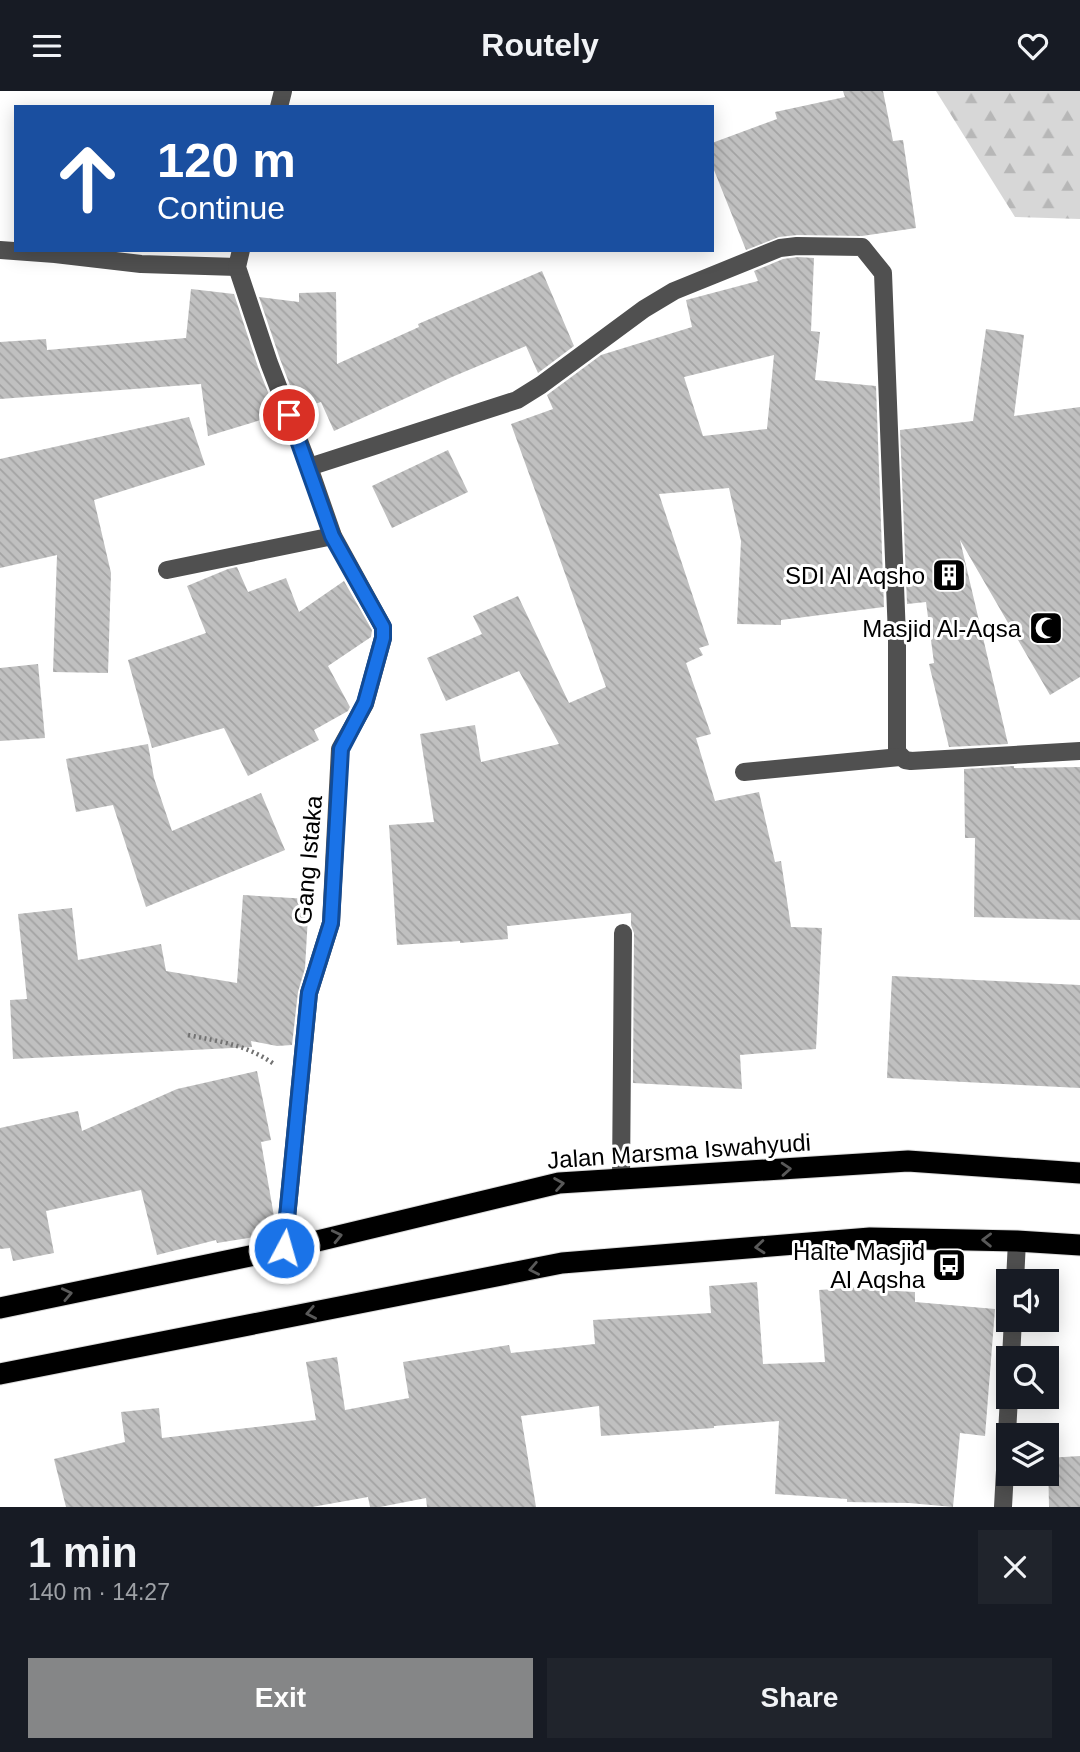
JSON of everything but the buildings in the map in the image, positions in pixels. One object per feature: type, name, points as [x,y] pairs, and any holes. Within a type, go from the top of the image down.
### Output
[{"type":"highway","name":"Jalan Marsma Iswahyudi","points":[[0,1308],[284,1248],[559,1183],[908,1161],[1080,1173]]},
{"type":"highway","points":[[0,1374],[562,1263],[870,1238],[1080,1245]]},
{"type":"street","points":[[309,467],[517,400],[644,309],[674,291],[761,255],[780,248],[797,246],[862,247],[883,273],[897,637],[896,746],[900,757]]},
{"type":"street","points":[[28,252],[141,264],[239,258]]},
{"type":"street","name":"Gang Istaka","points":[[239,258],[269,363],[332,536],[383,627],[383,638],[365,703],[341,749],[331,923],[309,993],[284,1248]]},
{"type":"street","points":[[167,571],[332,536]]},
{"type":"street","points":[[744,772],[900,757],[911,761],[1080,751]]},
{"type":"street","points":[[621,1179],[623,933]]},
{"type":"street","points":[[1016,1269],[1017,1241]]},
{"type":"street","points":[[1003,1507],[1008,1409]]},
{"type":"path","points":[[188,1035],[242,1046],[261,1055],[300,1083]]},
{"type":"green space","points":[[936,91],[1080,91],[1080,219],[1015,217]]},
{"type":"place","name":"SDI Al Aqsho","points":[[949,575]]},
{"type":"place","name":"Masjid Al-Aqsa","points":[[1046,628]]},
{"type":"place","name":"Halte Masjid Al Aqsha","points":[[949,1265]]},
{"type":"route","points":[[284,1248],[309,993],[331,923],[341,749],[365,703],[383,638],[383,627],[332,536],[289,415]]}]
